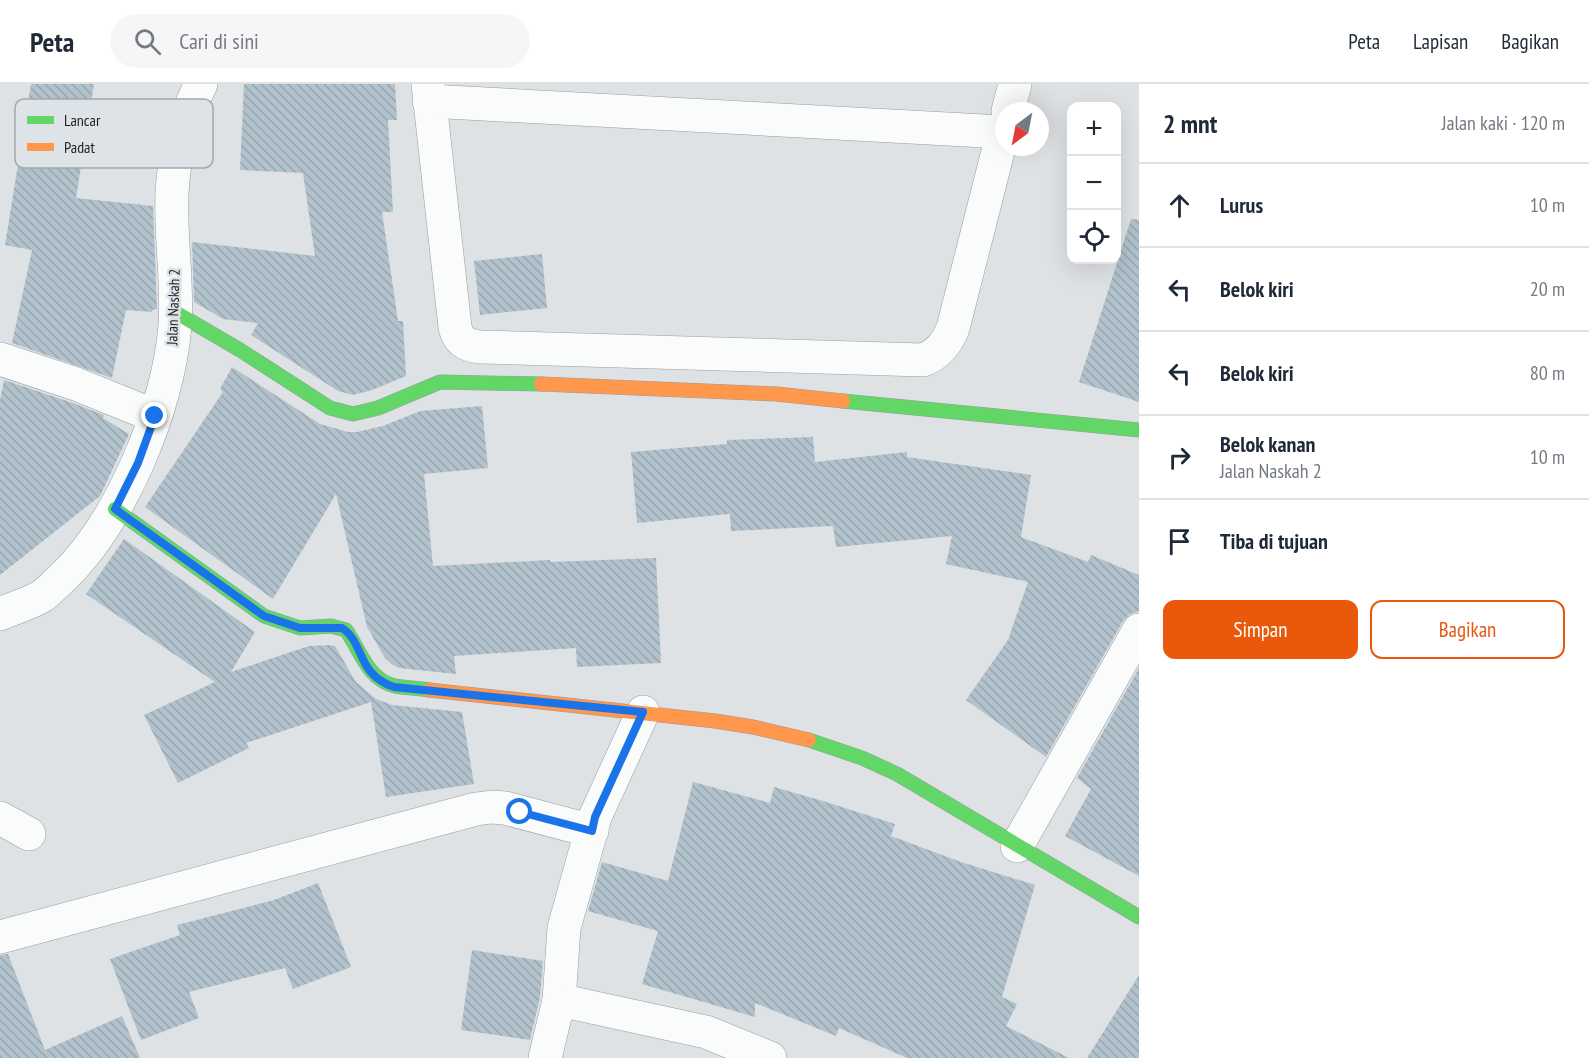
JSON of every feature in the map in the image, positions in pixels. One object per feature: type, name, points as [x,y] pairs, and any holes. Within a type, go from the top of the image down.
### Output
[{"type":"street","name":"Jalan Naskah 2","points":[[195,99],[201,84]]},
{"type":"street","points":[[1010,102],[1015,84]]},
{"type":"street","points":[[995,122],[429,93],[457,336],[464,343],[481,347],[901,361],[923,360],[932,357],[945,344],[953,328],[997,156]]},
{"type":"street","name":"Jalan Naskah 2","points":[[0,614],[42,596],[68,572],[89,548],[115,509],[138,463],[155,416],[170,361],[175,312],[172,194],[175,168]]},
{"type":"street","points":[[175,312],[240,350],[330,408],[352,414],[378,408],[440,382],[537,383],[776,394],[1139,430]]},
{"type":"street","points":[[0,359],[76,384],[155,416]]},
{"type":"street","points":[[115,509],[264,616],[300,628],[331,626],[346,630],[367,667],[381,682],[394,687],[643,712],[770,729],[828,744],[866,758],[897,774],[1139,917]]},
{"type":"street","points":[[1017,846],[1139,630]]},
{"type":"street","points":[[545,1058],[559,1000],[564,928],[595,817],[643,712]]},
{"type":"street","points":[[0,937],[476,809],[505,808],[592,831]]},
{"type":"street","points":[[0,818],[28,834]]},
{"type":"street","points":[[559,1000],[706,1032],[770,1058]]},
{"type":"building","points":[[31,84],[94,84],[92,99],[29,99]]},
{"type":"building","points":[[244,84],[395,84],[397,120],[388,120],[393,212],[382,212],[398,321],[403,321],[406,376],[353,395],[338,391],[251,335],[258,323],[223,319],[194,302],[192,242],[315,256],[303,173],[240,170]]},
{"type":"building","points":[[17,168],[81,168],[76,198],[153,206],[157,309],[152,312],[126,310],[112,378],[12,343],[32,250],[5,245]]},
{"type":"building","points":[[1131,219],[1139,220],[1139,402],[1079,382],[1117,264],[1121,264],[1121,250]]},
{"type":"building","points":[[542,254],[547,308],[480,315],[474,261]]},
{"type":"building","points":[[232,367],[320,424],[348,432],[383,426],[420,411],[482,406],[488,468],[424,474],[433,566],[550,560],[550,562],[656,558],[661,663],[577,667],[576,648],[454,656],[456,674],[399,668],[393,665],[385,658],[367,627],[336,494],[273,599],[145,507],[223,392],[220,389]]},
{"type":"building","points":[[4,380],[104,415],[103,418],[129,434],[100,496],[0,575],[0,400]]},
{"type":"building","points":[[813,437],[815,462],[907,452],[907,457],[1031,475],[1021,537],[1088,562],[1091,555],[1139,575],[1139,611],[1130,614],[1123,621],[1046,757],[966,700],[1008,640],[1028,582],[946,564],[952,536],[836,547],[833,526],[731,531],[730,514],[637,523],[631,452],[727,444],[727,440]]},
{"type":"building","points":[[124,539],[255,632],[231,672],[309,646],[335,646],[356,682],[376,699],[392,705],[462,712],[474,784],[386,797],[371,702],[246,743],[249,748],[178,783],[144,715],[215,682],[86,594]]},
{"type":"building","points":[[1139,668],[1139,876],[1065,836],[1091,789],[1077,778]]},
{"type":"building","points":[[693,782],[770,803],[774,787],[823,801],[895,824],[891,836],[961,862],[1035,885],[1002,997],[1017,1004],[1006,1026],[1069,1058],[907,1058],[839,1028],[836,1036],[755,1003],[755,1017],[642,984],[658,931],[588,911],[602,862],[668,881]]},
{"type":"building","points":[[318,883],[351,967],[293,989],[285,968],[189,992],[199,1018],[141,1040],[110,959],[180,935],[177,925],[274,900]]},
{"type":"building","points":[[472,950],[543,961],[540,997],[530,1040],[461,1030]]},
{"type":"building","points":[[8,954],[45,1050],[122,1016],[140,1058],[0,1058],[0,955]]},
{"type":"building","points":[[1139,975],[1139,1058],[1087,1058]]},
{"type":"traffic: fast","points":[[175,312],[240,350],[330,408],[353,414],[378,408],[440,382],[541,384]]},
{"type":"traffic: fast","points":[[843,401],[1139,430]]},
{"type":"traffic: fast","points":[[115,509],[264,616],[300,628],[331,626],[346,630],[371,671],[378,678],[395,686],[429,690]]},
{"type":"traffic: fast","points":[[809,740],[862,758],[897,774],[1139,917]]},
{"type":"traffic: slow","points":[[541,384],[776,394],[843,401]]},
{"type":"traffic: slow","points":[[429,690],[715,721],[809,740]]},
{"type":"route","points":[[155,416],[138,463],[115,509],[264,616],[300,628],[331,626],[346,630],[374,676],[381,682],[394,687],[643,712],[595,817],[592,831],[520,812]]}]
